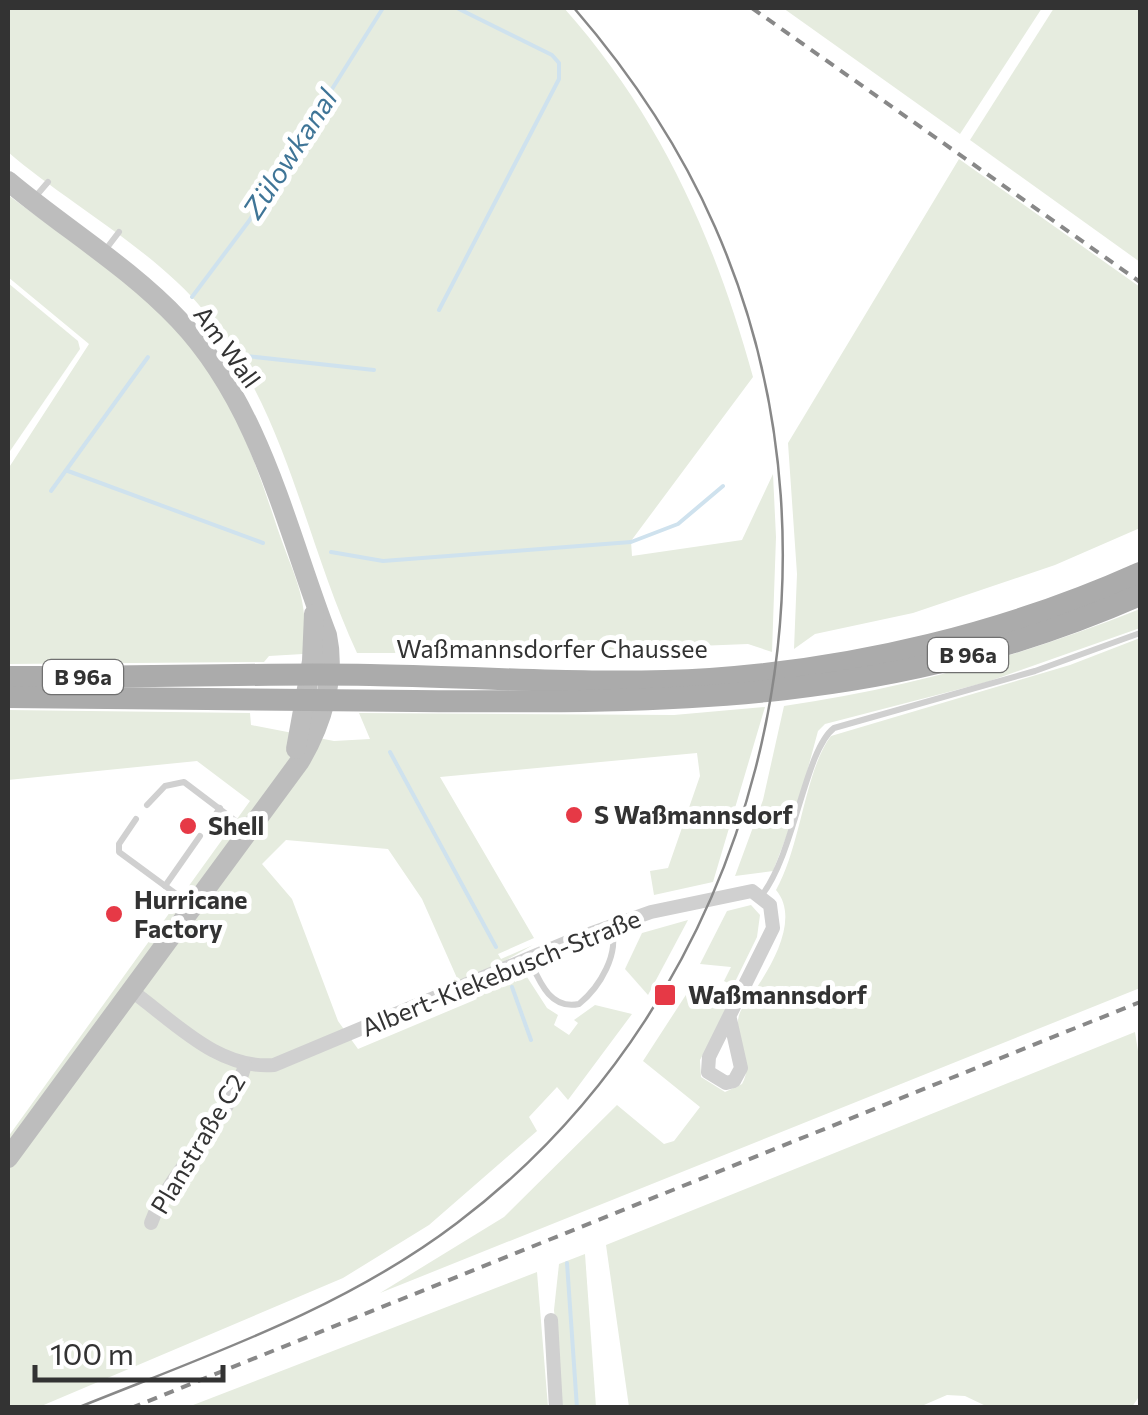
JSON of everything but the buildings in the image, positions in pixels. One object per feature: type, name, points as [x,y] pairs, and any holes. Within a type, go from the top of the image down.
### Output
[{"type":"main road","name":"Waßmannsdorfer Chaussee","points":[[791,681],[960,637],[1043,611],[1140,572]]},
{"type":"main road","name":"Waßmannsdorfer Chaussee","points":[[8,698],[633,702],[791,681],[878,678],[964,657],[1140,595]]},
{"type":"main road","name":"Waßmannsdorfer Chaussee","points":[[8,677],[319,674],[763,684]]},
{"type":"street","name":"Am Wall","points":[[8,181],[178,318],[218,369],[258,446],[314,608],[319,674],[315,700],[290,771],[247,830]]},
{"type":"street","points":[[8,1158],[247,830]]},
{"type":"street","name":"Albert-Kiekebusch-Straße","points":[[245,1065],[291,1060],[611,926],[741,890],[762,896]]},
{"type":"street","points":[[730,1019],[773,928],[774,915],[762,896]]},
{"type":"street","points":[[129,989],[214,1051],[245,1065]]},
{"type":"street","name":"Planstraße C2","points":[[151,1223],[160,1196],[234,1094],[245,1065]]},
{"type":"street","points":[[551,1320],[556,1408]]},
{"type":"lane","points":[[32,201],[48,182]]},
{"type":"lane","points":[[102,254],[119,232]]},
{"type":"lane","points":[[218,369],[232,362],[246,364]]},
{"type":"lane","points":[[762,896],[788,850],[818,746],[834,728],[1035,671],[1140,632]]},
{"type":"lane","points":[[147,805],[174,782],[193,787],[247,830]]},
{"type":"lane","points":[[210,821],[220,808]]},
{"type":"lane","points":[[136,819],[119,852],[192,905]]},
{"type":"lane","points":[[165,886],[200,836]]},
{"type":"lane","points":[[529,958],[554,1000],[569,1006],[580,1004],[613,954],[616,942],[611,926]]},
{"type":"shaded area","points":[[8,8],[564,8],[629,92],[680,181],[721,276],[753,377],[631,541],[632,556],[742,540],[773,474],[776,537],[772,652],[748,644],[571,651],[453,644],[399,653],[357,653],[275,434],[232,350],[204,311],[161,268],[8,152]]},
{"type":"shaded area","points":[[783,8],[1042,8],[960,134]]},
{"type":"shaded area","points":[[1054,8],[1140,8],[1140,262],[970,140]]},
{"type":"shaded area","points":[[959,159],[1140,287],[1140,528],[1055,565],[913,613],[815,634],[794,649],[797,574],[788,443]]},
{"type":"shaded area","points":[[8,195],[137,291],[176,327],[211,372],[238,422],[295,577],[303,604],[303,654],[269,656],[264,662],[8,664],[8,469],[89,344],[8,277]]},
{"type":"shaded area","points":[[8,283],[78,341],[80,349],[8,454]]},
{"type":"shaded area","points":[[1140,609],[1140,628],[987,682],[825,724],[818,731],[797,809],[773,871],[735,876],[763,800],[784,706],[876,690],[965,668]]},
{"type":"shaded area","points":[[1140,638],[1140,988],[380,1293],[504,1217],[617,1105],[664,1144],[674,1141],[700,1107],[643,1061],[691,987],[705,1006],[717,998],[729,1005],[700,1060],[701,1077],[725,1092],[742,1084],[746,1065],[739,1016],[783,935],[783,903],[776,890],[815,768],[831,736],[1070,665]]},
{"type":"shaded area","points":[[765,707],[713,882],[654,895],[650,871],[668,868],[700,776],[697,753],[440,777],[534,938],[498,954],[501,959],[533,945],[503,962],[510,974],[521,973],[513,977],[515,982],[527,977],[547,1008],[558,1015],[554,1025],[569,1035],[578,1023],[574,1020],[595,1005],[632,1014],[568,1100],[557,1087],[529,1117],[537,1131],[429,1225],[343,1278],[39,1407],[8,1407],[8,1137],[250,801],[197,761],[8,780],[8,710],[250,713],[251,725],[334,741],[370,739],[359,713],[674,715]],"holes":[[[286,840],[388,849],[422,899],[457,978],[431,990],[460,981],[477,999],[358,1049],[338,1021],[292,899],[262,864]]]},
{"type":"shaded area","points":[[751,905],[760,915],[757,937],[733,986],[724,981],[731,967],[700,964],[727,911]]},
{"type":"shaded area","points":[[688,920],[648,995],[625,969],[642,933]]},
{"type":"shaded area","points":[[1135,1032],[1140,1064],[1140,1395],[1132,1407],[988,1407],[965,1396],[947,1395],[917,1408],[629,1407],[606,1245]]},
{"type":"shaded area","points":[[585,1254],[596,1407],[562,1407],[554,1310],[559,1264]]},
{"type":"shaded area","points":[[537,1272],[548,1407],[188,1407]]},
{"type":"waterway","name":"Zülowkanal","points":[[192,297],[249,221],[383,8]]},
{"type":"waterway","points":[[439,310],[559,79],[559,63],[552,55],[457,8]]},
{"type":"waterway","points":[[246,356],[374,370]]},
{"type":"waterway","name":"Zülowkanal","points":[[51,491],[148,357]]},
{"type":"waterway","points":[[68,471],[263,543]]},
{"type":"waterway","points":[[331,552],[383,561],[631,542],[678,524],[723,486]]},
{"type":"waterway","points":[[390,752],[496,947]]},
{"type":"waterway","points":[[512,987],[531,1040]]},
{"type":"waterway","points":[[567,1263],[577,1408]]},
{"type":"tram line","points":[[77,1408],[322,1305],[368,1281],[457,1223],[561,1129],[646,1020],[711,899],[755,768],[779,633],[781,495],[760,359],[715,227],[653,112],[574,8]]},
{"type":"railway","points":[[752,8],[1140,282]]},
{"type":"railway","points":[[131,1408],[1140,1002]]},
{"type":"place","name":"S Waßmannsdorf","points":[[574,815]]},
{"type":"place","name":"Shell","points":[[188,826]]},
{"type":"place","name":"Hurricane Factory","points":[[114,914]]},
{"type":"place","name":"Waßmannsdorf","points":[[665,995]]}]
